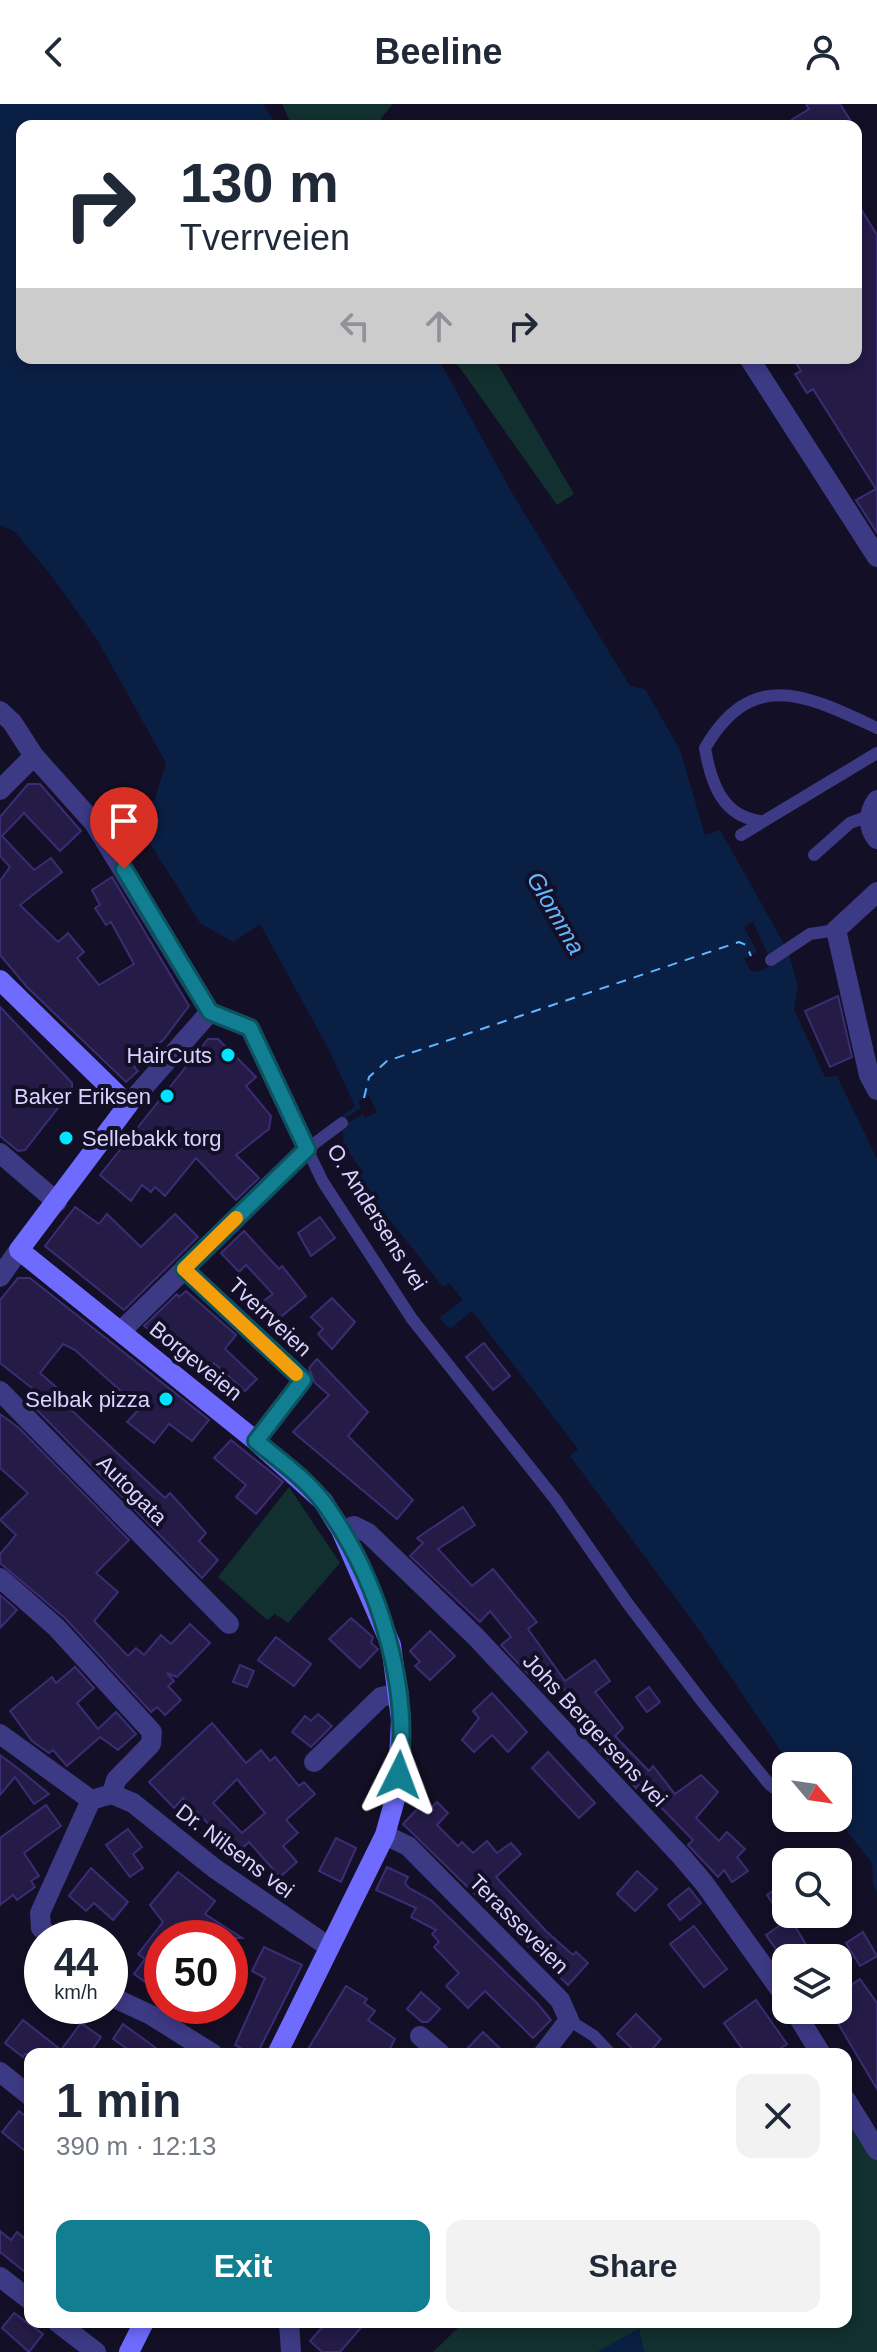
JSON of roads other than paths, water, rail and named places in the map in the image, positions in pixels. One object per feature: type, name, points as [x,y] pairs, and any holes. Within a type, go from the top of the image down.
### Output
[{"type":"main road","points":[[0,980],[128,1105],[19,1250]]},
{"type":"main road","name":"Borgeveien","points":[[19,1250],[256,1441],[323,1501],[341,1530],[391,1645],[399,1693],[401,1759],[385,1835],[280,2048]]},
{"type":"main road","points":[[129,2352],[141,2328]]},
{"type":"street","points":[[753,364],[877,557]]},
{"type":"street","points":[[0,711],[34,756],[94,823],[210,1012],[250,1028],[307,1149]]},
{"type":"street","points":[[0,790],[34,756]]},
{"type":"street","points":[[873,808],[877,839]]},
{"type":"street","points":[[877,892],[836,930],[869,1075],[877,1090]]},
{"type":"street","points":[[128,1105],[210,1012]]},
{"type":"street","name":"O. Andersens vei","points":[[121,1331],[307,1149]]},
{"type":"street","points":[[0,1153],[57,1202]]},
{"type":"street","points":[[0,1277],[19,1250]]},
{"type":"street","name":"Tverrveien","points":[[184,1269],[303,1380],[256,1441]]},
{"type":"street","name":"Autogata","points":[[0,1391],[229,1624]]},
{"type":"street","name":"Johs Bergersens vei","points":[[341,1530],[354,1526],[368,1533],[476,1637],[704,1883],[772,1978]]},
{"type":"street","points":[[0,1578],[56,1627],[152,1732],[151,1744],[116,1780],[112,1794],[91,1800],[40,1913],[40,1920]]},
{"type":"street","points":[[314,1762],[381,1697],[399,1693]]},
{"type":"street","points":[[0,1734],[91,1800]]},
{"type":"street","name":"Dr. Nilsens vei","points":[[112,1794],[133,1803],[214,1868],[329,1947]]},
{"type":"street","name":"Terasseveien","points":[[385,1835],[408,1846],[560,2000],[569,2020]]},
{"type":"street","points":[[128,2004],[203,2048]]},
{"type":"street","points":[[548,2048],[569,2020]]},
{"type":"street","points":[[803,2024],[817,2048]]},
{"type":"street","points":[[420,2036],[434,2048]]},
{"type":"street","points":[[0,2072],[24,2091]]},
{"type":"street","points":[[852,2110],[877,2150]]},
{"type":"street","points":[[0,2277],[24,2295]]},
{"type":"street","points":[[65,2328],[96,2352]]},
{"type":"street","points":[[289,2328],[291,2352]]},
{"type":"lane","points":[[760,821],[741,818],[721,799],[709,769],[705,748],[715,731],[735,710],[765,694],[812,698],[877,728]]},
{"type":"lane","points":[[741,835],[877,753]]},
{"type":"lane","points":[[814,855],[850,823],[873,808]]},
{"type":"lane","points":[[771,960],[810,934],[836,930]]},
{"type":"lane","points":[[307,1149],[342,1123]]},
{"type":"lane","name":"O. Andersens vei","points":[[307,1149],[323,1182],[356,1227],[412,1319],[555,1499],[628,1604],[704,1704],[772,1786]]},
{"type":"lane","name":"Terasseveien","points":[[569,2020],[594,2036],[605,2048]]},
{"type":"water","name":"Glomma","points":[[0,104],[263,104],[273,120],[16,120],[16,364],[441,364],[512,493],[630,686],[645,689],[680,750],[705,835],[720,830],[788,951],[798,987],[794,1009],[825,1077],[837,1076],[877,1159],[877,1892],[873,1885],[872,1863],[848,1832],[852,1832],[852,1752],[782,1752],[692,1620],[570,1456],[578,1449],[472,1311],[450,1329],[439,1318],[463,1300],[449,1283],[443,1287],[358,1180],[363,1172],[343,1145],[343,1126],[339,1118],[355,1106],[327,1046],[260,924],[233,942],[200,923],[144,834],[166,763],[98,641],[51,575],[14,531],[0,525]]},
{"type":"water","points":[[639,2329],[644,2352],[598,2352]]},
{"type":"place","name":"HairCuts","points":[[228,1055]]},
{"type":"place","name":"Baker Eriksen","points":[[167,1096]]},
{"type":"place","name":"Sellebakk torg","points":[[66,1138]]},
{"type":"place","name":"Selbak pizza","points":[[166,1399]]}]
